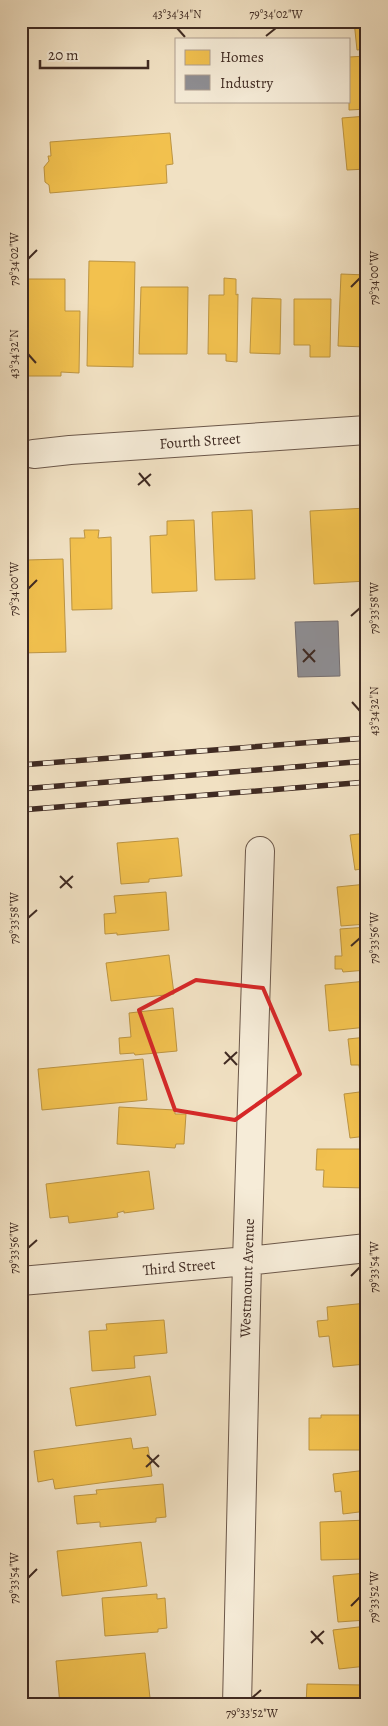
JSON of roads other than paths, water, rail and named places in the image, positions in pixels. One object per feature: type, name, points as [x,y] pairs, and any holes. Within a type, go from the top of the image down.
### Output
[{"type":"street","name":"Fourth Street","points":[[34,454],[367,430]]},
{"type":"street","name":"Westmount Avenue","points":[[237,1705],[247,1262],[260,851]]},
{"type":"street","name":"Third Street","points":[[21,1281],[247,1262],[367,1248]]},
{"type":"railway","points":[[21,765],[367,738]]},
{"type":"railway","points":[[21,789],[367,761]]},
{"type":"railway","points":[[21,810],[367,782]]}]
